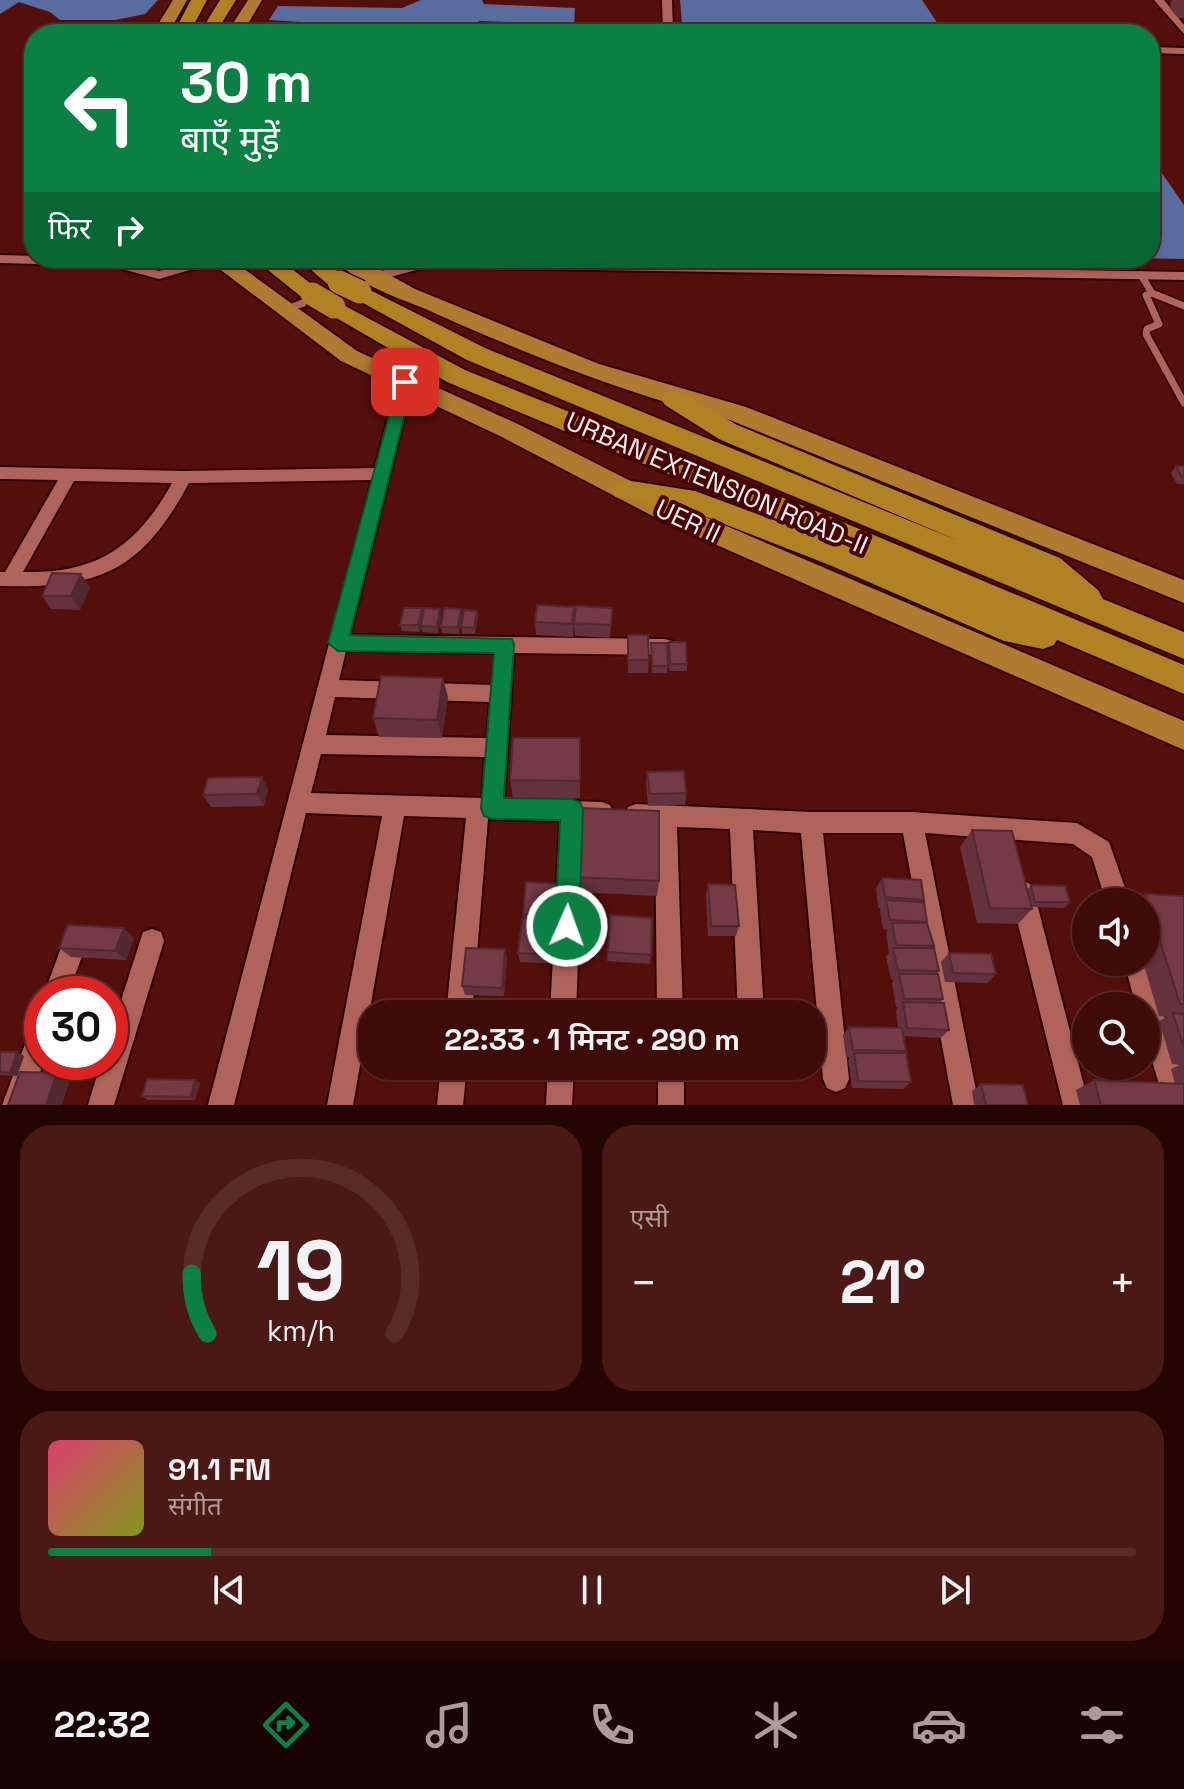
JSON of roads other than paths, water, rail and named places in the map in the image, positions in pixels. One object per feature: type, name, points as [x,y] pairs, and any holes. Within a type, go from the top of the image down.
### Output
[{"type":"highway","points":[[186,24],[199,0]]},
{"type":"highway","points":[[213,24],[228,0]]},
{"type":"highway","name":"URBAN EXTENSION ROAD-II","points":[[287,268],[340,291]]},
{"type":"highway","name":"URBAN EXTENSION ROAD-II","points":[[318,268],[340,291],[456,376],[816,523],[1104,632],[1184,680]]},
{"type":"highway","points":[[674,399],[728,432],[1049,566],[1104,632]]},
{"type":"highway","points":[[625,490],[695,501],[843,558],[1004,628],[1104,632]]},
{"type":"highway","name":"URBAN EXTENSION ROAD-II","points":[[1104,632],[1184,646]]},
{"type":"main road","points":[[166,24],[180,0]]},
{"type":"main road","points":[[240,24],[255,0]]},
{"type":"main road","name":"UER II","points":[[228,268],[349,356],[625,490],[919,623],[1184,736]]},
{"type":"main road","points":[[343,268],[340,291],[502,336],[674,399],[737,413],[1184,592]]},
{"type":"street","points":[[667,0],[668,24]]},
{"type":"street","points":[[1159,0],[1184,31]]},
{"type":"street","points":[[1160,50],[1184,51]]},
{"type":"street","points":[[0,259],[24,260]]},
{"type":"street","points":[[134,268],[159,275],[184,268]]},
{"type":"street","points":[[284,309],[411,268]]},
{"type":"street","points":[[872,268],[1184,276]]},
{"type":"street","points":[[221,1105],[405,382]]},
{"type":"street","points":[[0,473],[184,477],[382,474]]},
{"type":"street","points":[[5,579],[69,475]]},
{"type":"street","points":[[5,579],[69,577],[117,562],[154,530],[184,477]]},
{"type":"street","points":[[338,643],[665,647]]},
{"type":"street","points":[[461,1000],[485,808],[497,748],[505,645]]},
{"type":"street","points":[[326,688],[501,694]]},
{"type":"street","points":[[312,744],[497,748]]},
{"type":"street","points":[[297,803],[572,810],[811,823],[912,822],[1060,831],[1092,842],[1107,863],[1114,888]]},
{"type":"street","points":[[340,1105],[395,806]]},
{"type":"street","points":[[564,1000],[572,810]]},
{"type":"street","points":[[666,816],[670,1000]]},
{"type":"street","points":[[741,820],[750,1000]]},
{"type":"street","points":[[912,822],[966,1105]]},
{"type":"street","points":[[811,823],[836,1079]]},
{"type":"street","points":[[1005,827],[1076,1105]]},
{"type":"street","points":[[101,1105],[152,941]]},
{"type":"street","points":[[63,976],[75,943]]},
{"type":"street","points":[[1140,976],[1178,1105]]},
{"type":"street","points":[[15,1105],[24,1080]]},
{"type":"street","points":[[450,1105],[453,1080]]},
{"type":"street","points":[[559,1105],[560,1080]]},
{"type":"street","points":[[671,1080],[671,1105]]},
{"type":"lane","points":[[1141,275],[1152,293],[1184,306]]},
{"type":"lane","points":[[1152,293],[1146,295],[1159,324],[1147,329],[1146,334],[1184,403]]},
{"type":"water","points":[[0,0],[158,0],[145,14],[115,20],[60,20],[50,12],[19,2],[0,14]]},
{"type":"water","points":[[421,0],[482,0],[484,4],[575,8],[574,24],[479,21],[478,24],[332,24],[269,20],[278,6],[402,8]]},
{"type":"water","points":[[680,0],[922,0],[938,24],[682,24]]},
{"type":"water","points":[[1160,170],[1184,205],[1184,259],[1160,259]]}]
